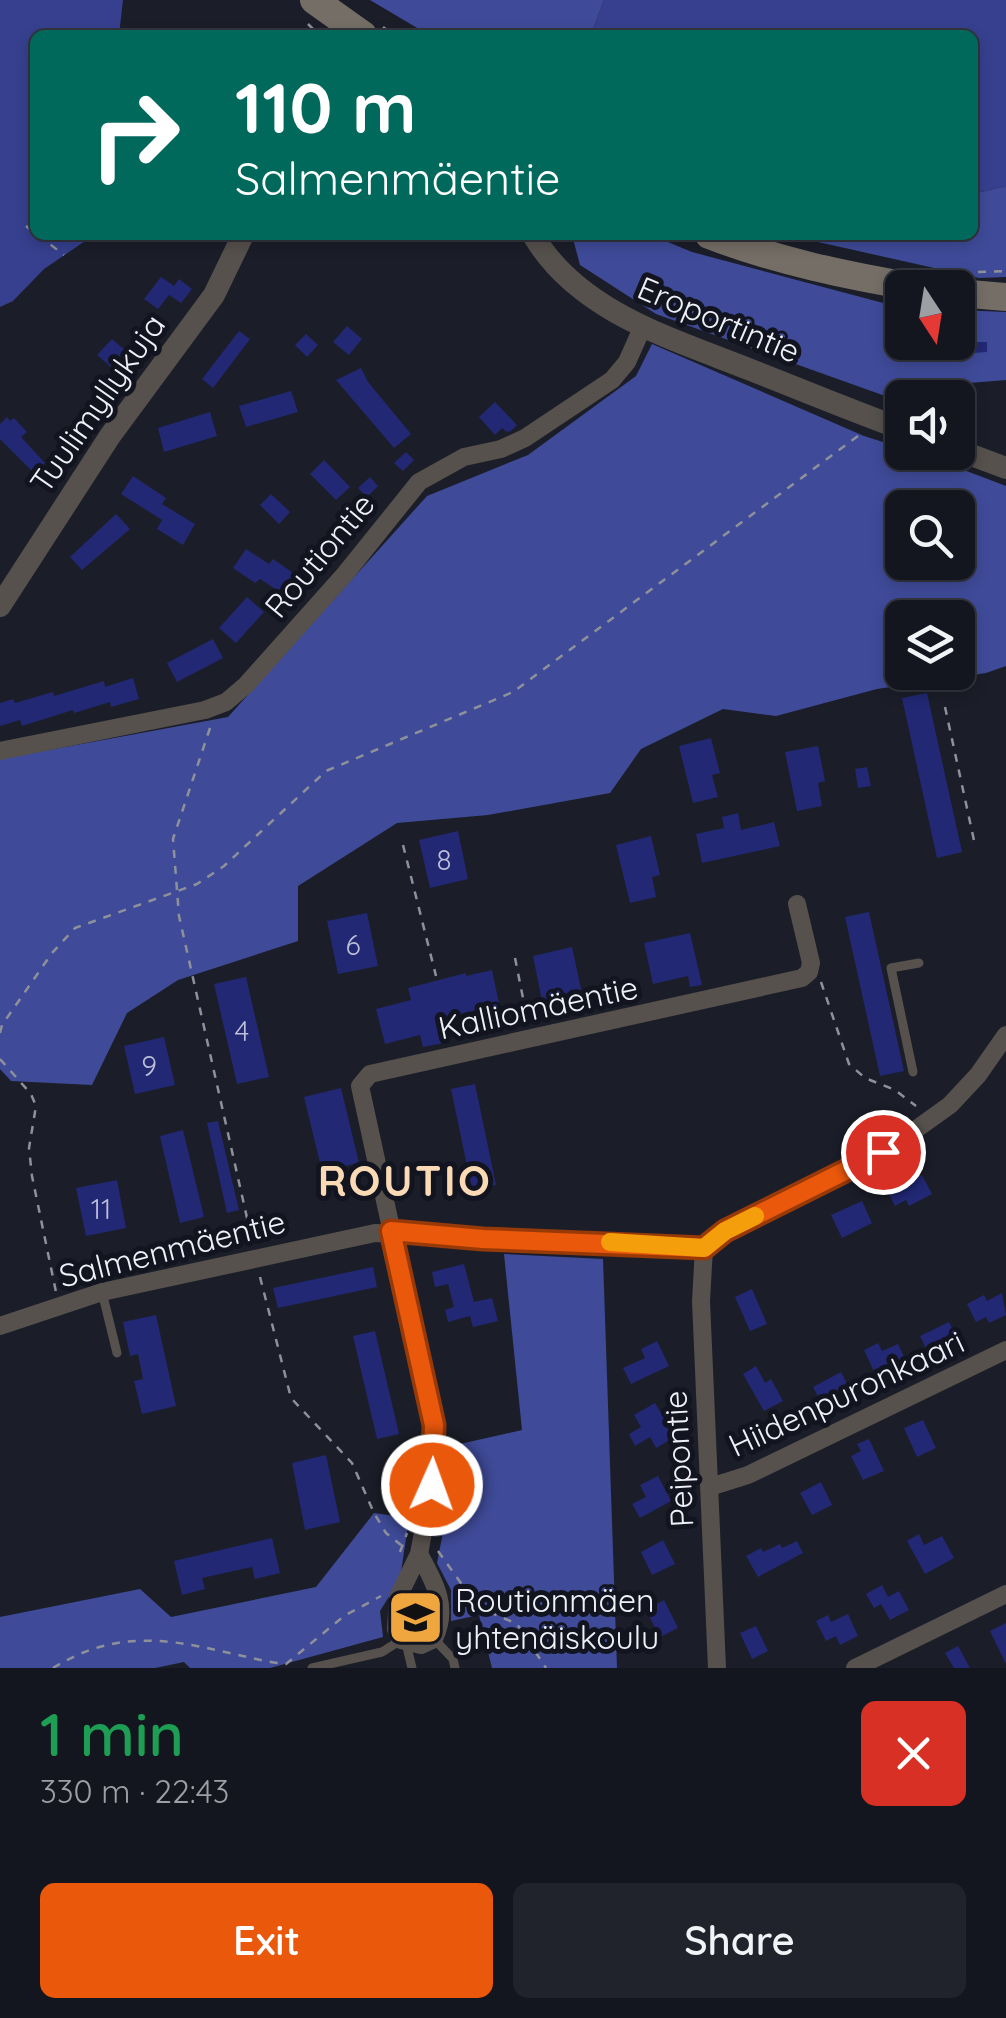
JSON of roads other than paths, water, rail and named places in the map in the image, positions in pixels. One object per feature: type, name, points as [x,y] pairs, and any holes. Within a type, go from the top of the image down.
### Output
[{"type":"main road","points":[[325,17],[352,30]]},
{"type":"main road","points":[[722,240],[813,267],[885,281]]},
{"type":"main road","points":[[975,295],[1006,297]]},
{"type":"street","name":"Tuulimyllykuja","points":[[0,606],[110,436],[214,295],[241,240]]},
{"type":"street","name":"Eroportintie","points":[[535,240],[548,260],[585,293],[643,326],[885,423]]},
{"type":"street","name":"Routiontie","points":[[0,751],[205,710],[226,702],[333,588],[420,482],[464,457],[501,449],[525,438],[612,380],[627,362],[643,326]]},
{"type":"street","points":[[975,456],[1006,467]]},
{"type":"street","name":"Kalliomäentie","points":[[391,1231],[360,1086],[370,1074],[802,978],[811,964],[797,904]]},
{"type":"street","points":[[704,1248],[725,1231],[883,1152],[950,1105],[1006,1035]]},
{"type":"street","points":[[391,1231],[434,1425],[432,1485],[422,1529],[407,1552],[396,1629],[404,1642],[421,1646],[434,1639],[441,1625],[442,1604],[407,1552]]},
{"type":"street","name":"Salmenmäentie","points":[[0,1326],[102,1292],[256,1256],[391,1231],[704,1248]]},
{"type":"street","name":"Peipontie","points":[[704,1248],[701,1301],[717,1668]]},
{"type":"street","name":"Hiidenpuronkaari","points":[[710,1487],[748,1474],[1006,1350]]},
{"type":"street","points":[[855,1668],[1006,1594]]},
{"type":"lane","points":[[914,1072],[891,968],[918,962]]},
{"type":"lane","points":[[102,1292],[117,1352]]},
{"type":"lane","points":[[434,1639],[453,1659],[455,1668]]},
{"type":"lane","points":[[312,1668],[382,1652],[404,1642],[412,1668]]},
{"type":"place","name":"Routionmäen yhtenäiskoulu","points":[[416,1618]]},
{"type":"district","name":"ROUTIO","points":[[405,1180]]}]
